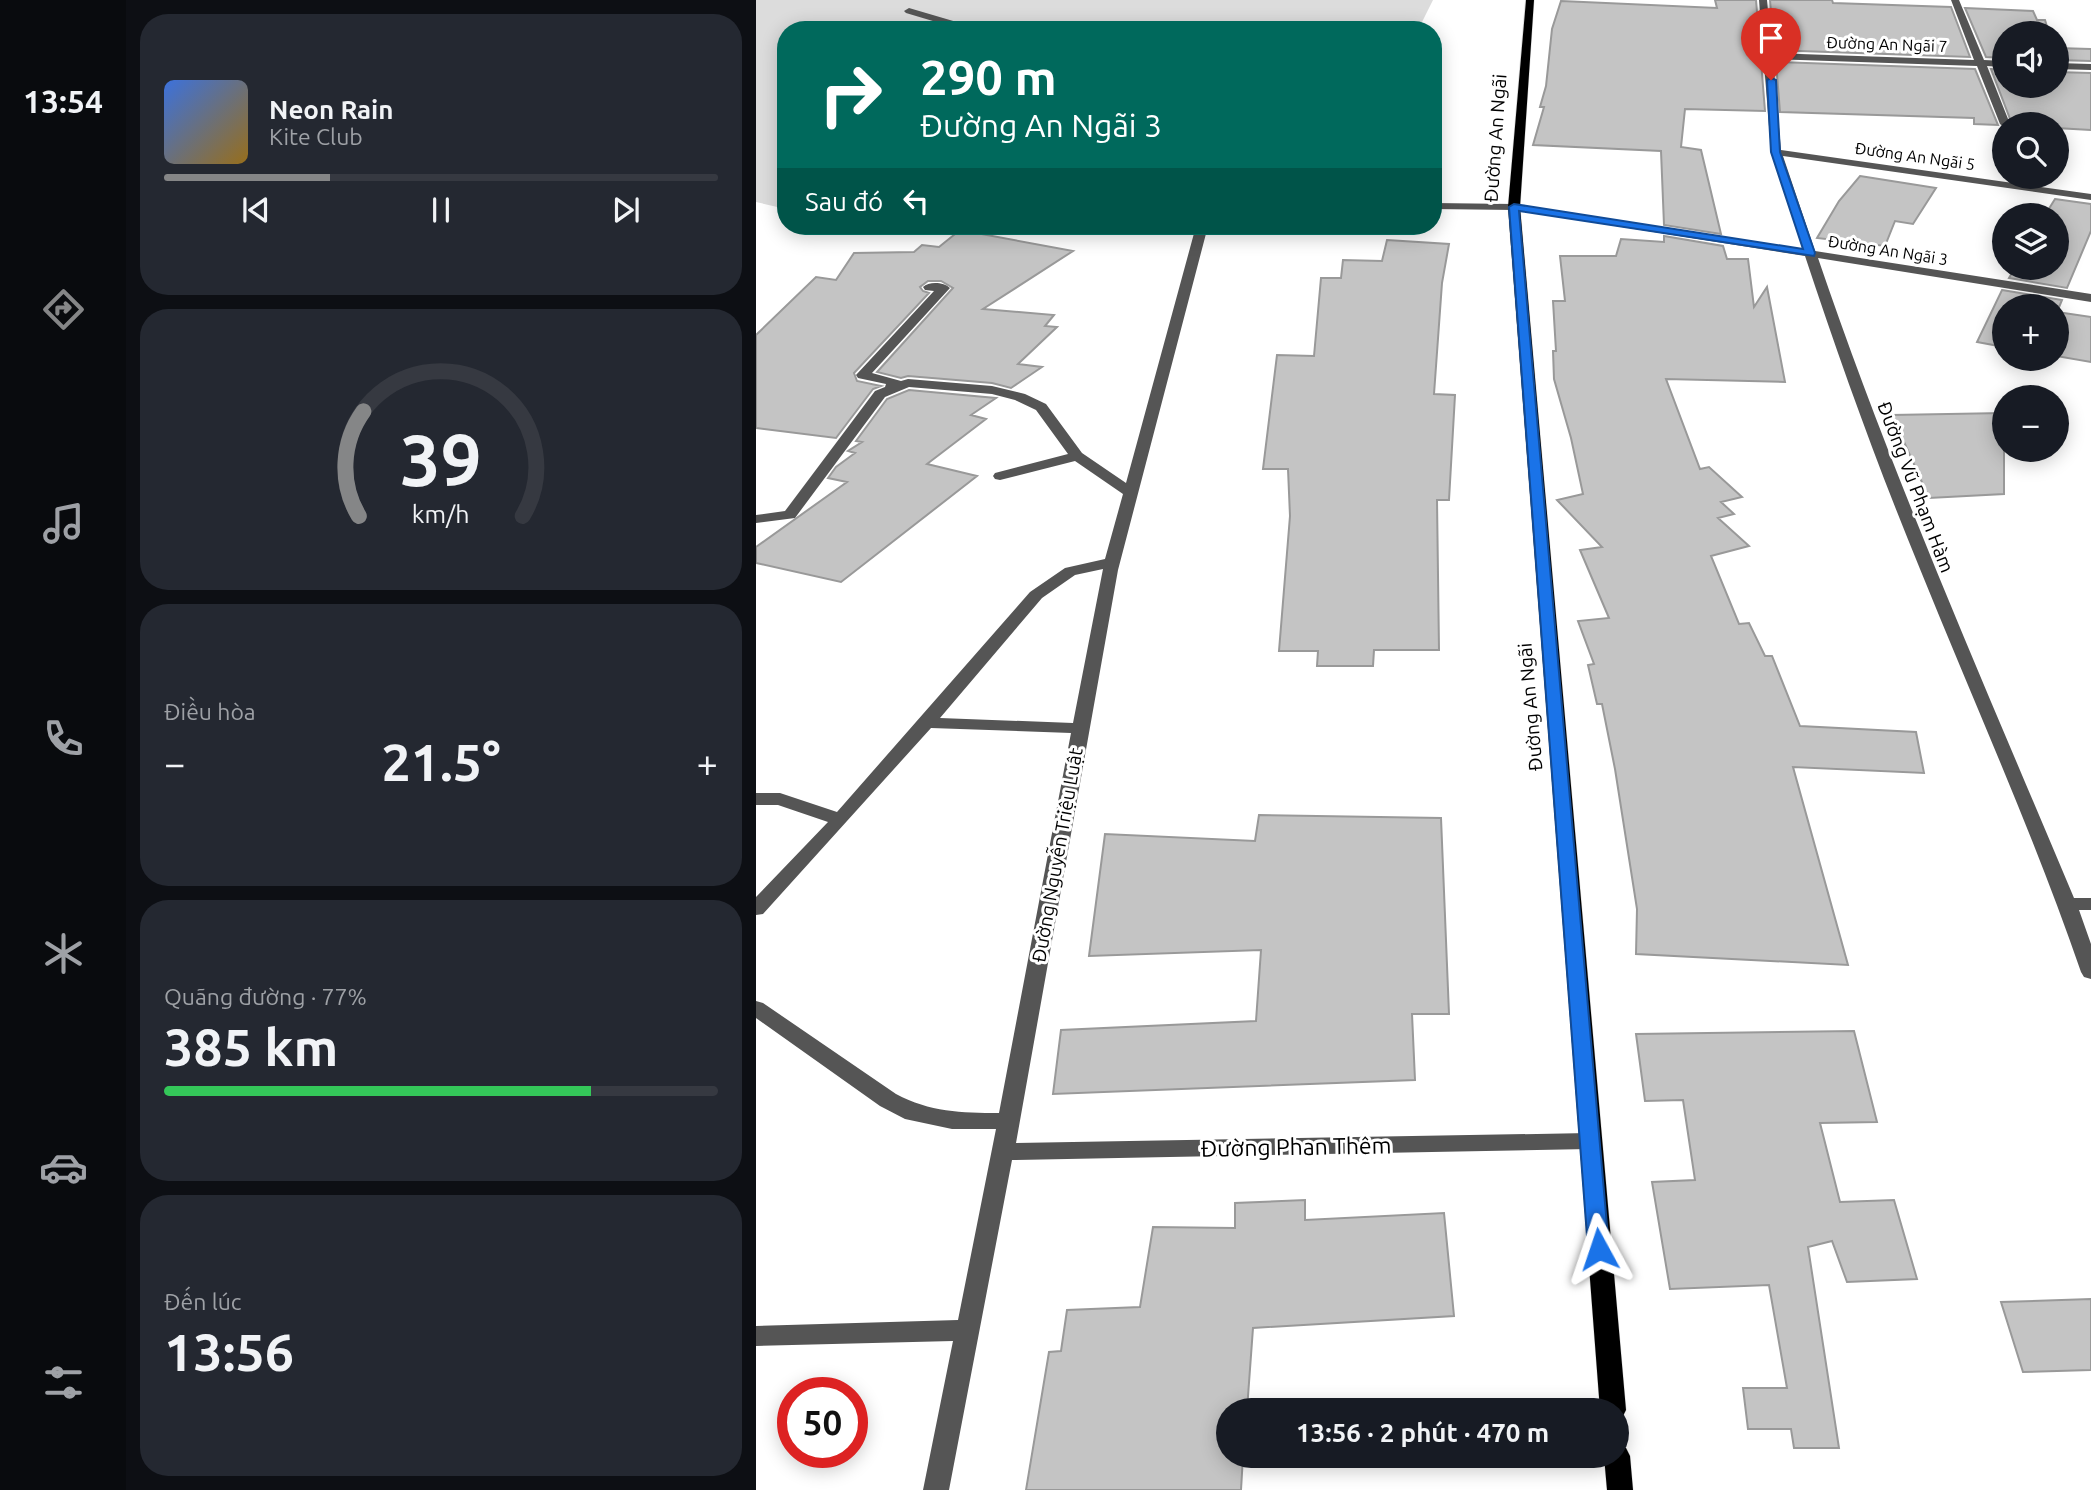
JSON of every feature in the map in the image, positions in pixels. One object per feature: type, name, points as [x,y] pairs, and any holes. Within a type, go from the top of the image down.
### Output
[{"type":"main road","name":"Đường An Ngãi","points":[[1530,0],[1514,207],[1612,1398]]},
{"type":"main road","points":[[1618,1468],[1620,1490]]},
{"type":"street","name":"Đường Vũ Phạm Hàm","points":[[1763,0],[1770,56],[1776,152],[1810,253],[1926,566],[2067,904],[2091,972]]},
{"type":"street","points":[[1955,0],[2000,112]]},
{"type":"street","points":[[909,11],[943,21]]},
{"type":"street","name":"Đường An Ngãi 7","points":[[1770,56],[1992,63]]},
{"type":"street","points":[[2069,66],[2091,67]]},
{"type":"street","name":"Đường An Ngãi 5","points":[[1776,152],[1992,183]]},
{"type":"street","name":"Đường An Ngãi 5","points":[[2031,189],[2091,197]]},
{"type":"street","points":[[1442,206],[1514,207]]},
{"type":"street","name":"Đường An Ngãi 3","points":[[1514,207],[2091,298]]},
{"type":"street","name":"Đường Nguyễn Triệu Luật","points":[[936,1490],[1009,1121],[1112,562],[1200,235]]},
{"type":"street","points":[[889,389],[895,382],[863,375],[944,288],[929,287]]},
{"type":"street","points":[[756,519],[790,515],[880,394],[908,383],[992,390],[1020,397],[1041,407],[1077,456],[1129,492]]},
{"type":"street","points":[[1000,476],[1077,456]]},
{"type":"street","points":[[756,909],[927,723],[1036,595],[1070,571],[1112,562]]},
{"type":"street","points":[[927,723],[1080,728]]},
{"type":"street","points":[[756,799],[780,799],[840,820]]},
{"type":"street","points":[[2067,904],[2091,904]]},
{"type":"street","points":[[756,1008],[888,1100],[913,1113],[952,1121],[1009,1121]]},
{"type":"street","name":"Đường Phan Thêm","points":[[1003,1152],[1589,1141]]},
{"type":"street","points":[[756,1336],[968,1330]]},
{"type":"shaded area","points":[[756,0],[1433,0],[1422,21],[777,21],[777,207],[756,202]]},
{"type":"building","points":[[1715,0],[1756,0],[1765,111],[1685,109],[1681,147],[1701,150],[1721,234],[1664,225],[1661,151],[1533,145],[1544,107],[1540,107],[1546,86],[1552,29],[1561,1],[1717,8]]},
{"type":"building","points":[[1770,0],[1832,0],[1833,3],[1951,7],[1970,57],[1774,50]]},
{"type":"building","points":[[1965,8],[2033,11],[2037,20],[2045,20],[1992,21],[1992,57],[1986,57]]},
{"type":"building","points":[[2069,48],[2091,49],[2091,61],[2069,60]]},
{"type":"building","points":[[1776,62],[1975,69],[1993,112],[1992,125],[1974,124],[1974,118],[1780,112]]},
{"type":"building","points":[[2069,72],[2091,73],[2091,130],[2069,129],[2069,112],[2007,112],[2002,98],[2069,98]]},
{"type":"building","points":[[1860,176],[1936,188],[1913,224],[1895,221],[1885,246],[1817,238],[1839,201]]},
{"type":"building","points":[[2055,199],[2091,204],[2091,231],[2067,288],[2021,280],[2069,280],[2069,203],[2052,203]]},
{"type":"building","points":[[954,235],[987,235],[1073,251],[983,309],[1054,315],[1045,326],[1057,327],[1018,364],[1042,367],[1011,388],[992,383],[908,376],[901,378],[877,372],[953,288],[941,281],[928,281],[920,287],[929,293],[854,373],[857,381],[881,386],[873,389],[836,438],[756,428],[756,335],[816,277],[836,280],[854,253],[914,252],[922,245],[939,247]]},
{"type":"building","points":[[1664,236],[1723,246],[1727,259],[1748,259],[1754,307],[1767,287],[1785,382],[1666,379],[1700,469],[1709,467],[1742,497],[1721,502],[1734,514],[1718,518],[1749,546],[1711,556],[1739,624],[1749,623],[1765,656],[1772,656],[1800,726],[1916,732],[1924,773],[1793,767],[1848,965],[1636,954],[1637,909],[1615,769],[1602,704],[1597,704],[1588,665],[1594,664],[1578,621],[1609,618],[1580,550],[1602,547],[1557,500],[1583,494],[1554,379],[1553,351],[1556,351],[1553,301],[1565,301],[1560,256],[1616,256],[1621,239],[1664,242]]},
{"type":"building","points":[[1387,240],[1449,244],[1442,283],[1434,394],[1455,395],[1449,500],[1437,500],[1439,650],[1374,650],[1373,666],[1317,666],[1318,651],[1279,651],[1290,516],[1288,469],[1263,469],[1277,355],[1314,356],[1321,278],[1341,278],[1343,260],[1382,261]]},
{"type":"building","points":[[2002,290],[2026,294],[2000,294]]},
{"type":"building","points":[[1992,311],[1992,345],[1977,342]]},
{"type":"building","points":[[2069,314],[2091,317],[2091,362],[2069,358]]},
{"type":"building","points":[[909,390],[996,398],[971,415],[986,419],[927,464],[977,476],[841,582],[756,563],[756,547],[847,482],[828,478],[836,467],[855,453],[848,451],[862,442],[856,441],[887,399]]},
{"type":"building","points":[[1992,413],[1992,462],[2004,462],[2004,494],[1929,498],[1892,415]]},
{"type":"building","points":[[1259,815],[1441,818],[1449,1014],[1412,1014],[1415,1080],[1053,1094],[1061,1030],[1256,1021],[1261,950],[1089,956],[1105,834],[1255,841]]},
{"type":"building","points":[[1854,1031],[1877,1122],[1820,1123],[1840,1202],[1894,1200],[1917,1279],[1847,1282],[1832,1241],[1808,1247],[1839,1448],[1794,1448],[1791,1429],[1748,1429],[1743,1388],[1787,1388],[1769,1285],[1670,1289],[1652,1182],[1695,1180],[1683,1100],[1645,1101],[1636,1034]]},
{"type":"building","points":[[1305,1200],[1305,1220],[1444,1213],[1454,1316],[1253,1328],[1248,1398],[1216,1398],[1216,1468],[1242,1468],[1241,1490],[1026,1490],[1049,1352],[1061,1351],[1067,1310],[1140,1307],[1153,1227],[1235,1228],[1235,1203]]},
{"type":"building","points":[[2091,1299],[2091,1370],[2023,1372],[2001,1302]]},
{"type":"route","points":[[1599,1249],[1514,207],[1810,253],[1776,152],[1771,80]]}]
